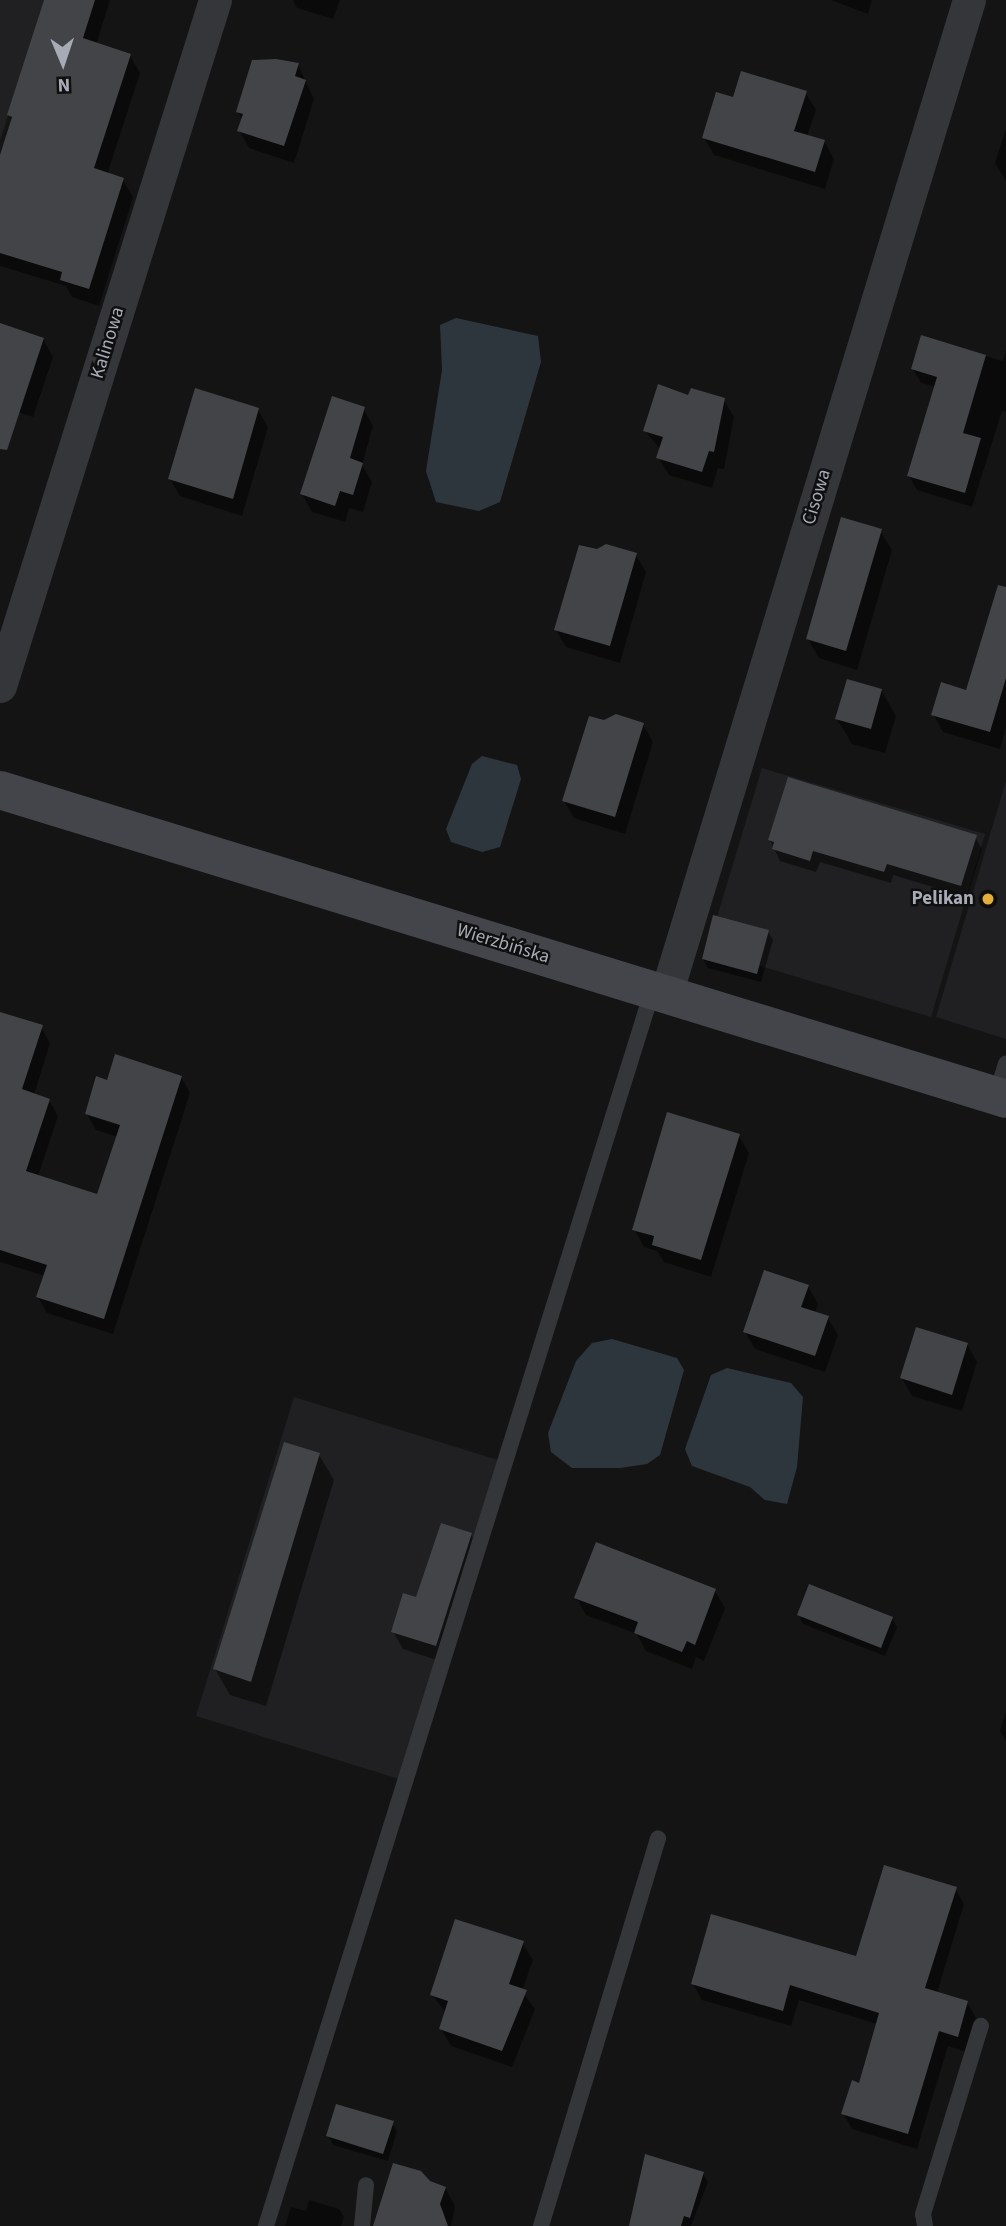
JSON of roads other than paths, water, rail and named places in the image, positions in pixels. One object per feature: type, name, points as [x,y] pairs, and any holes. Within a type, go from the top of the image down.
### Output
[{"type":"street","name":"Kalinowa","points":[[0,686],[215,0]]},
{"type":"street","name":"Cisowa","points":[[659,992],[969,0]]},
{"type":"street","name":"Wierzbińska","points":[[0,790],[659,992],[1003,1086]]},
{"type":"lane","points":[[266,2226],[659,992]]},
{"type":"lane","points":[[541,2226],[657,1838]]},
{"type":"lane","points":[[925,2226],[923,2214],[981,2026]]},
{"type":"lane","points":[[362,2226],[366,2185]]},
{"type":"place","name":"Pelikan","points":[[988,899]]}]
